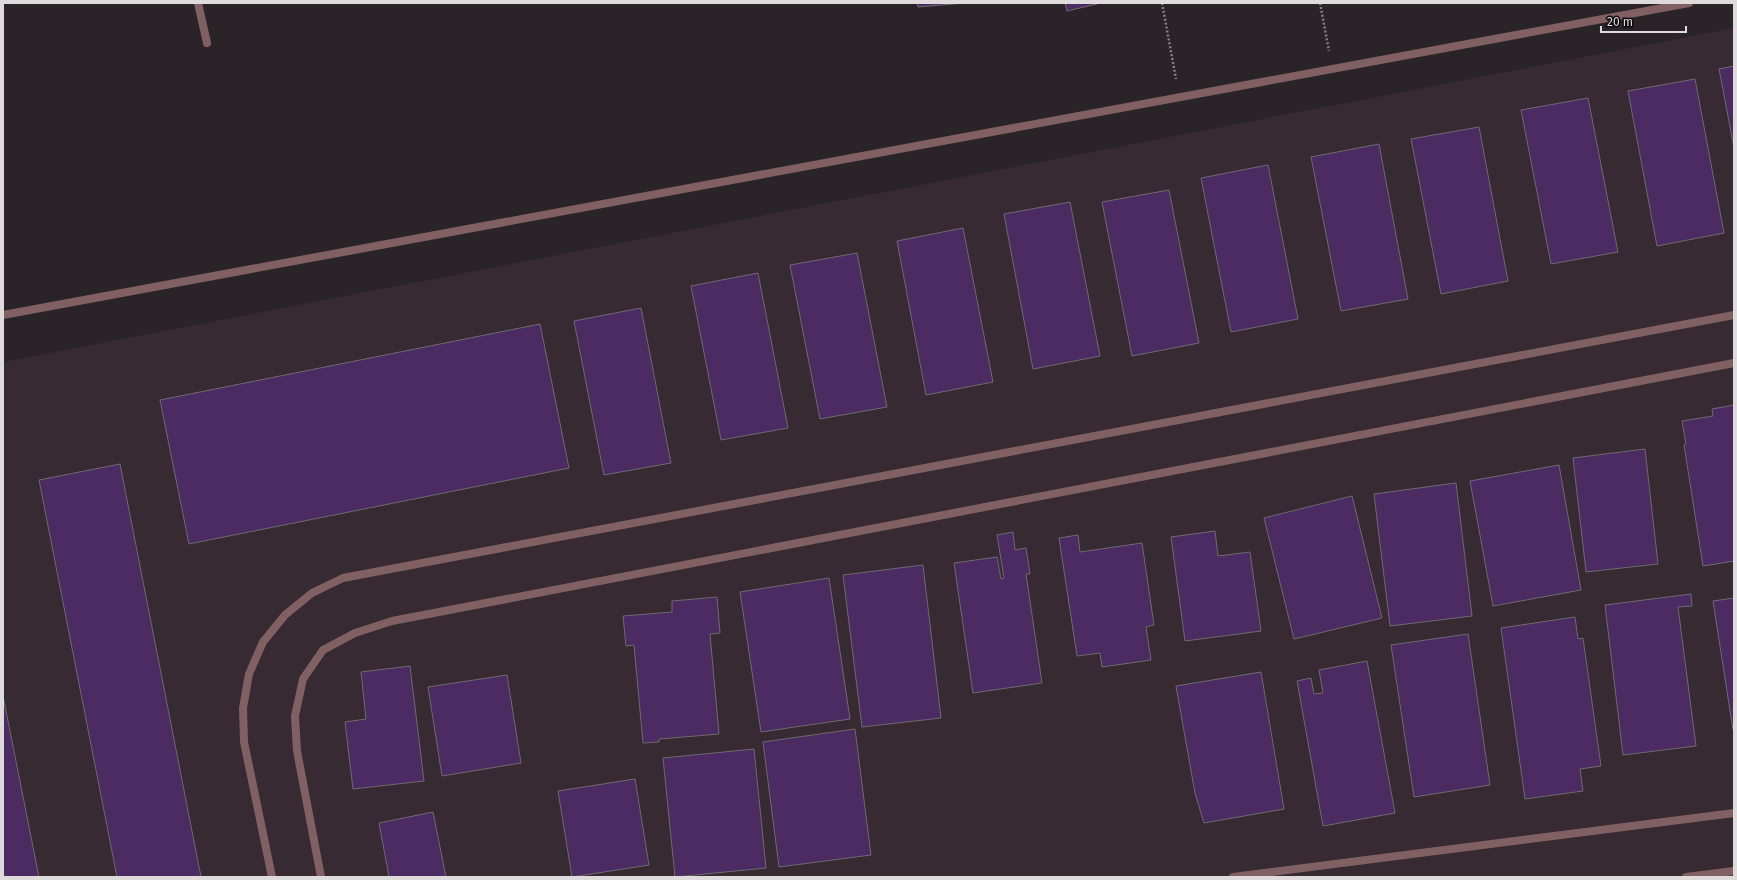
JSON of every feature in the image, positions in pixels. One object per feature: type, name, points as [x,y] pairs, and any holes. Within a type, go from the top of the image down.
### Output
[{"type":"street","points":[[198,3],[207,43]]},
{"type":"street","points":[[3,315],[1689,3]]},
{"type":"street","points":[[272,877],[244,742],[243,708],[249,674],[263,642],[285,615],[312,593],[343,578],[1734,315]]},
{"type":"street","points":[[321,877],[297,751],[295,716],[303,679],[323,650],[355,633],[392,621],[1734,363]]},
{"type":"street","points":[[1233,877],[1734,813]]},
{"type":"street","points":[[1686,877],[1734,871]]},
{"type":"path","points":[[1162,3],[1180,97]]},
{"type":"path","points":[[1320,3],[1333,69]]},
{"type":"shaded area","points":[[1734,28],[1734,877],[3,877],[3,362]]},
{"type":"building","points":[[917,3],[965,3],[918,7]]},
{"type":"building","points":[[1065,3],[1101,3],[1067,11]]},
{"type":"building","points":[[1734,66],[1734,148],[1719,69]]},
{"type":"building","points":[[1695,79],[1724,233],[1657,246],[1628,91]]},
{"type":"building","points":[[1588,98],[1618,252],[1551,264],[1521,110]]},
{"type":"building","points":[[1479,127],[1508,281],[1441,294],[1411,139]]},
{"type":"building","points":[[1379,144],[1408,299],[1341,311],[1311,157]]},
{"type":"building","points":[[1268,165],[1298,319],[1231,332],[1201,178]]},
{"type":"building","points":[[1169,190],[1199,343],[1132,356],[1102,202]]},
{"type":"building","points":[[1070,202],[1100,356],[1033,369],[1004,214]]},
{"type":"building","points":[[963,228],[993,382],[926,395],[897,241]]},
{"type":"building","points":[[857,253],[887,407],[820,419],[790,265]]},
{"type":"building","points":[[758,273],[788,428],[721,440],[691,286]]},
{"type":"building","points":[[641,308],[671,463],[604,475],[574,321]]},
{"type":"building","points":[[540,324],[569,468],[189,544],[160,400]]},
{"type":"building","points":[[1734,405],[1734,561],[1703,566],[1684,445],[1686,444],[1682,421],[1713,416],[1712,409]]},
{"type":"building","points":[[1645,449],[1658,564],[1586,572],[1573,458]]},
{"type":"building","points":[[120,464],[201,877],[117,877],[39,480]]},
{"type":"building","points":[[1559,465],[1581,590],[1493,606],[1470,481]]},
{"type":"building","points":[[1456,483],[1472,616],[1390,626],[1374,494]]},
{"type":"building","points":[[1352,496],[1382,618],[1294,639],[1264,518]]},
{"type":"building","points":[[1215,531],[1218,556],[1250,552],[1261,631],[1185,641],[1171,537]]},
{"type":"building","points":[[1013,532],[1015,550],[1026,548],[1030,574],[1026,574],[1042,683],[973,693],[954,563],[997,557],[1001,579],[1004,578],[997,535]]},
{"type":"building","points":[[1078,535],[1080,552],[1142,543],[1154,625],[1146,627],[1151,660],[1102,667],[1100,653],[1077,656],[1059,538]]},
{"type":"building","points":[[923,565],[941,718],[862,727],[843,575]]},
{"type":"building","points":[[829,578],[850,719],[761,732],[740,592]]},
{"type":"building","points":[[1691,594],[1692,606],[1678,607],[1696,746],[1623,755],[1605,605]]},
{"type":"building","points":[[717,597],[720,633],[710,634],[719,734],[659,739],[659,742],[643,743],[634,645],[626,646],[623,616],[672,612],[672,601]]},
{"type":"building","points":[[1734,598],[1734,730],[1733,730],[1713,601]]},
{"type":"building","points":[[1575,617],[1578,639],[1583,638],[1601,766],[1580,769],[1583,791],[1525,799],[1501,628]]},
{"type":"building","points":[[1468,634],[1490,785],[1414,797],[1391,645]]},
{"type":"building","points":[[1367,661],[1395,813],[1323,826],[1297,681],[1311,678],[1314,694],[1323,693],[1319,670]]},
{"type":"building","points":[[410,666],[424,781],[353,789],[345,722],[366,719],[361,672]]},
{"type":"building","points":[[1261,672],[1284,809],[1204,823],[1195,793],[1176,686]]},
{"type":"building","points":[[507,675],[521,763],[442,776],[428,687]]},
{"type":"building","points":[[3,696],[39,877],[3,877]]},
{"type":"building","points":[[855,729],[871,855],[779,867],[763,742]]},
{"type":"building","points":[[754,749],[766,868],[675,877],[663,758]]},
{"type":"building","points":[[635,779],[649,865],[572,877],[558,791]]},
{"type":"building","points":[[433,812],[446,877],[389,877],[379,823]]}]
